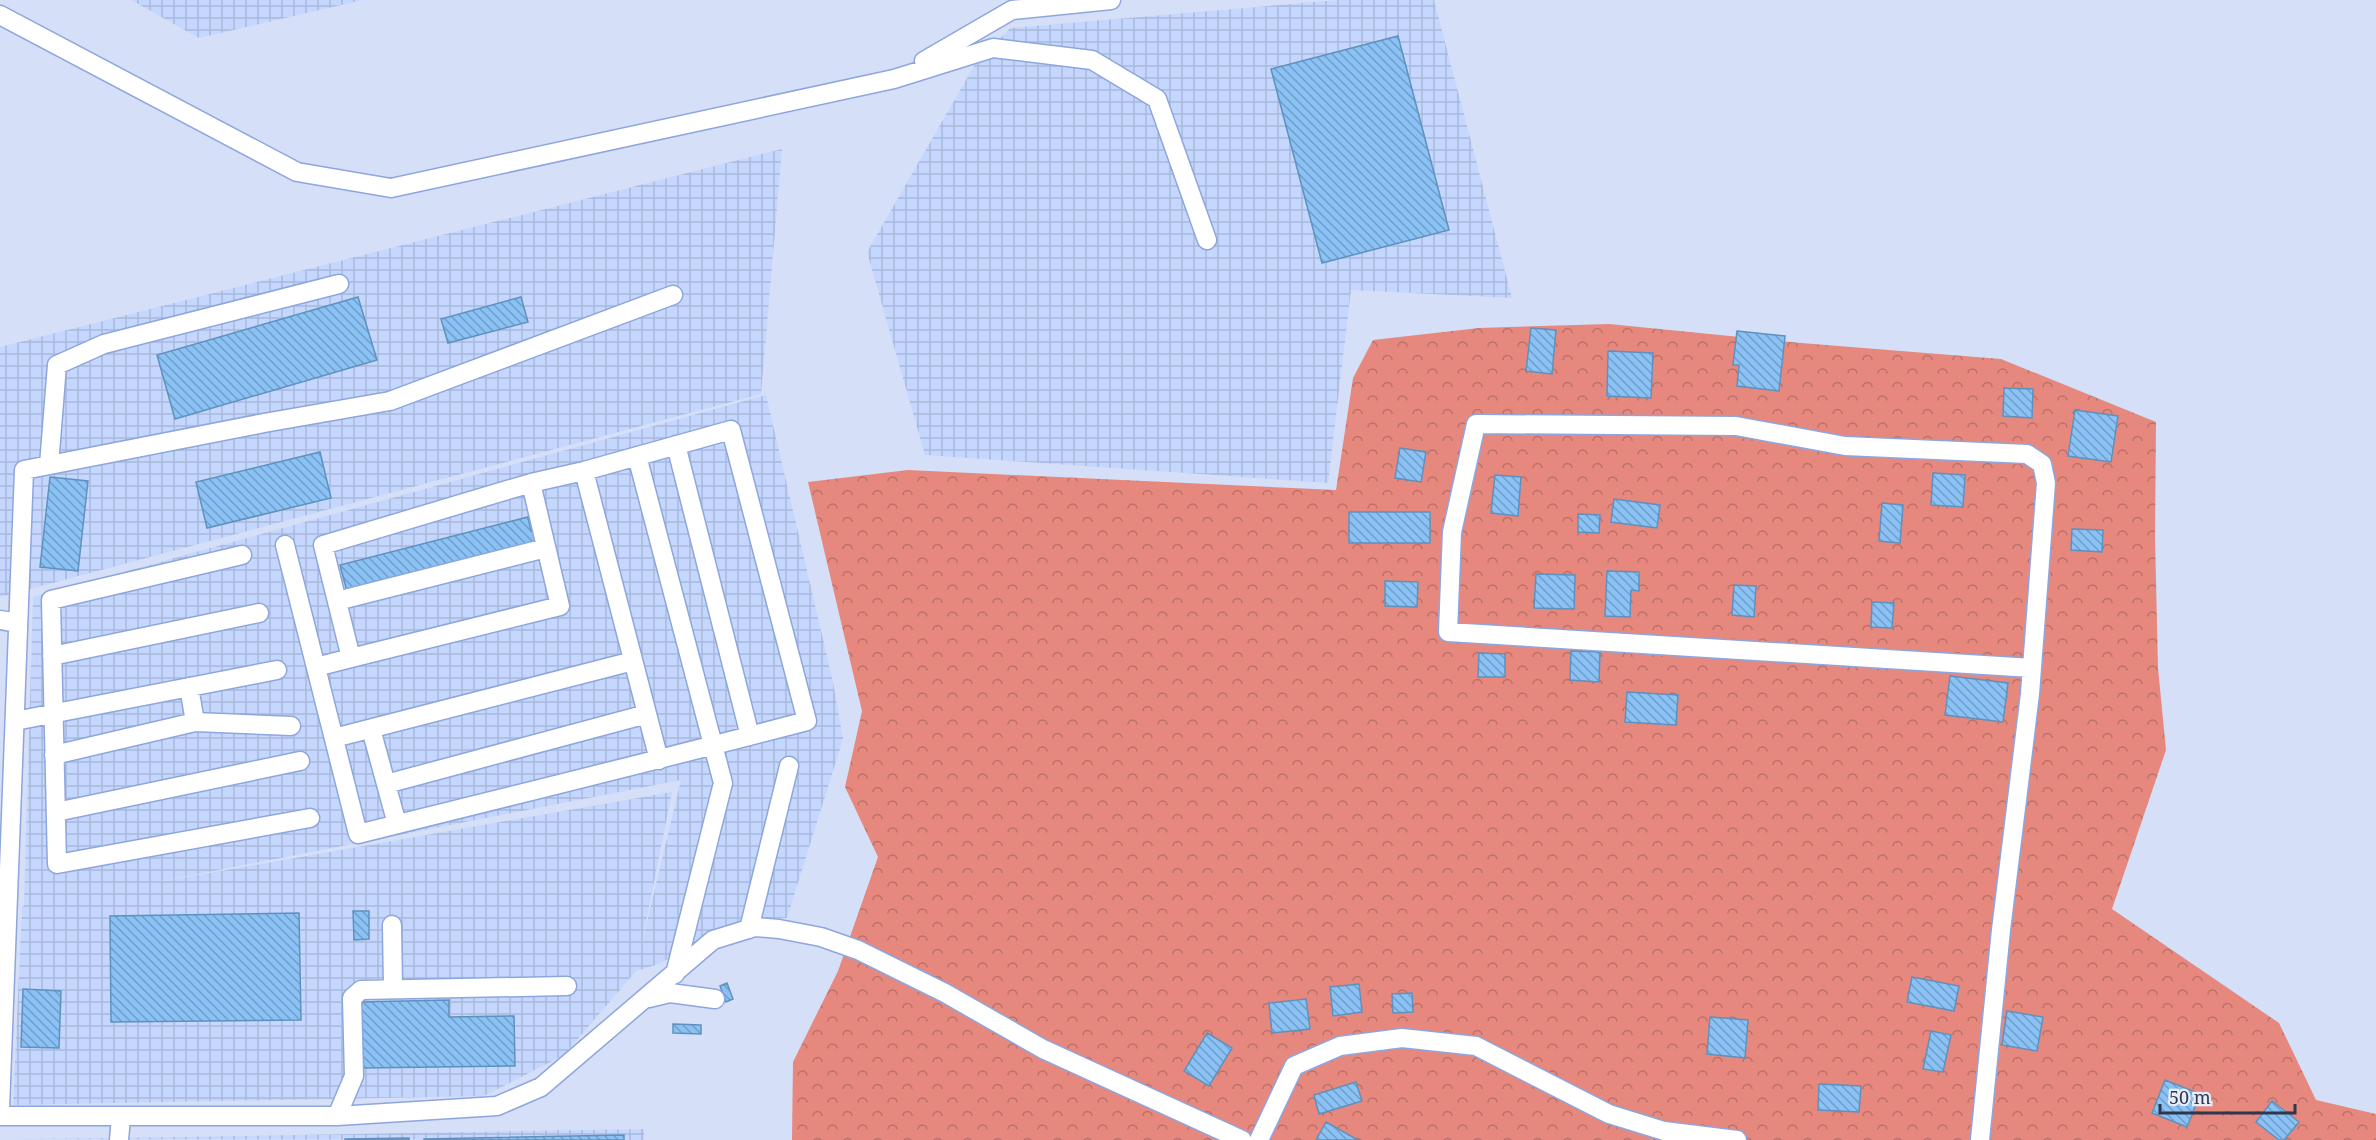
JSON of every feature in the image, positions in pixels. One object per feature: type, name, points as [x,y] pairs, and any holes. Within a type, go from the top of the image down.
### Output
[{"type":"street","points":[[894,79],[1012,10],[1111,0]]},
{"type":"street","points":[[0,15],[297,172],[391,188],[894,79],[993,48],[1092,60],[1157,99],[1207,240]]},
{"type":"street","points":[[49,465],[57,365],[104,344],[339,284]]},
{"type":"street","points":[[0,1109],[15,721],[9,621],[24,470],[390,401],[673,296]]},
{"type":"street","points":[[1980,1140],[2001,930],[2032,668],[2046,483],[2042,464],[2027,454],[1845,446],[1736,426],[1476,424],[1452,532],[1448,632],[2032,668]]},
{"type":"street","points":[[285,545],[358,834],[807,721],[731,429],[585,471],[531,483],[323,545],[351,658]]},
{"type":"street","points":[[676,445],[750,736]]},
{"type":"street","points":[[637,456],[723,783],[675,974]]},
{"type":"street","points":[[585,471],[659,759]]},
{"type":"street","points":[[316,667],[560,606],[531,483]]},
{"type":"street","points":[[337,601],[546,548]]},
{"type":"street","points":[[242,555],[51,600],[57,864],[310,818]]},
{"type":"street","points":[[52,656],[259,613]]},
{"type":"street","points":[[334,738],[633,661]]},
{"type":"street","points":[[15,721],[277,670]]},
{"type":"street","points":[[189,687],[195,723]]},
{"type":"street","points":[[386,784],[647,714]]},
{"type":"street","points":[[54,754],[195,723],[291,726]]},
{"type":"street","points":[[371,729],[397,824]]},
{"type":"street","points":[[56,812],[300,761]]},
{"type":"street","points":[[749,929],[789,766]]},
{"type":"street","points":[[392,925],[393,989]]},
{"type":"street","points":[[0,1116],[337,1116],[497,1106],[541,1087],[713,940],[755,927],[821,937],[858,950],[945,993],[1043,1049],[1242,1140]]},
{"type":"street","points":[[337,1116],[354,1076],[352,998],[361,990],[567,986]]},
{"type":"street","points":[[647,998],[670,993],[715,999]]},
{"type":"street","points":[[1259,1140],[1294,1066],[1340,1046],[1402,1038],[1476,1046],[1609,1114],[1664,1131],[1737,1140]]},
{"type":"street","points":[[119,1140],[121,1117]]},
{"type":"shaded area","points":[[131,0],[363,0],[199,38]]},
{"type":"shaded area","points":[[1338,0],[1434,0],[1512,298],[1351,290],[1328,483],[925,455],[867,252],[974,66],[1010,28]]},
{"type":"shaded area","points":[[782,149],[761,394],[0,597],[0,347]]},
{"type":"shaded area","points":[[766,395],[833,682],[843,739],[787,918],[753,920],[708,938],[659,964],[636,971],[564,1055],[484,1096],[13,1105],[22,907],[24,906],[33,597]],"holes":[[[681,780],[641,947],[672,792],[152,883]]]},
{"type":"shaded area","points":[[644,1129],[644,1140],[0,1139],[119,1138]]},
{"type":"green space","points":[[1609,324],[1801,343],[2001,359],[2156,422],[2155,538],[2158,668],[2166,750],[2112,909],[2279,1023],[2316,1100],[2376,1114],[2376,1140],[792,1140],[793,1062],[838,971],[878,857],[845,787],[862,711],[808,482],[908,470],[1336,490],[1353,378],[1373,340],[1479,328]]},
{"type":"building","points":[[1398,36],[1449,230],[1322,263],[1271,69]]},
{"type":"building","points":[[358,297],[377,360],[175,419],[157,355]]},
{"type":"building","points":[[521,297],[528,322],[448,343],[441,319]]},
{"type":"building","points":[[1531,328],[1556,330],[1552,374],[1526,371]]},
{"type":"building","points":[[1737,331],[1785,336],[1779,391],[1737,386],[1739,365],[1733,365]]},
{"type":"building","points":[[1608,351],[1653,353],[1651,398],[1607,396]]},
{"type":"building","points":[[2004,388],[2033,389],[2032,418],[2003,416]]},
{"type":"building","points":[[2075,410],[2118,416],[2111,462],[2068,456]]},
{"type":"building","points":[[1400,448],[1426,452],[1421,482],[1395,478]]},
{"type":"building","points":[[320,452],[331,498],[207,528],[196,482]]},
{"type":"building","points":[[1933,473],[1965,475],[1963,507],[1931,505]]},
{"type":"building","points":[[1495,475],[1521,477],[1518,516],[1491,513]]},
{"type":"building","points":[[50,477],[88,481],[78,571],[40,567]]},
{"type":"building","points":[[1614,499],[1660,505],[1657,528],[1611,522]]},
{"type":"building","points":[[1882,503],[1903,505],[1900,543],[1879,541]]},
{"type":"building","points":[[1349,512],[1430,512],[1430,543],[1349,543]]},
{"type":"building","points":[[1578,514],[1600,515],[1599,533],[1578,532]]},
{"type":"building","points":[[528,517],[531,531],[537,529],[541,546],[348,595],[340,565]]},
{"type":"building","points":[[2072,529],[2103,530],[2102,552],[2071,550]]},
{"type":"building","points":[[1607,571],[1639,572],[1639,591],[1631,590],[1630,617],[1605,616]]},
{"type":"building","points":[[1536,574],[1575,575],[1574,609],[1534,608]]},
{"type":"building","points":[[1385,581],[1418,582],[1417,607],[1385,606]]},
{"type":"building","points":[[1734,585],[1756,586],[1754,617],[1732,615]]},
{"type":"building","points":[[1872,602],[1894,603],[1892,628],[1871,627]]},
{"type":"building","points":[[1571,651],[1600,652],[1599,682],[1570,680]]},
{"type":"building","points":[[1479,653],[1505,654],[1505,677],[1478,677]]},
{"type":"building","points":[[1950,676],[2008,683],[2003,722],[1945,715]]},
{"type":"building","points":[[1627,692],[1678,695],[1676,725],[1625,722]]},
{"type":"building","points":[[353,911],[369,911],[369,939],[354,940]]},
{"type":"building","points":[[299,913],[301,1020],[111,1022],[110,916]]},
{"type":"building","points":[[1912,977],[1959,986],[1954,1011],[1907,1002]]},
{"type":"building","points":[[727,983],[733,999],[726,1002],[720,986]]},
{"type":"building","points":[[1359,984],[1362,1012],[1333,1016],[1330,987]]},
{"type":"building","points":[[23,989],[61,991],[59,1048],[21,1047]]},
{"type":"building","points":[[1412,993],[1413,1012],[1393,1013],[1392,994]]},
{"type":"building","points":[[1306,999],[1310,1029],[1272,1033],[1269,1003]]},
{"type":"building","points":[[449,1000],[449,1017],[514,1016],[515,1066],[362,1068],[361,1002]]},
{"type":"building","points":[[2007,1011],[2043,1017],[2037,1051],[2002,1045]]},
{"type":"building","points":[[1710,1017],[1748,1020],[1745,1058],[1707,1054]]},
{"type":"building","points":[[673,1024],[701,1025],[701,1034],[673,1033]]},
{"type":"building","points":[[1931,1031],[1951,1035],[1943,1072],[1923,1069]]},
{"type":"building","points":[[1207,1033],[1232,1048],[1209,1086],[1184,1071]]},
{"type":"building","points":[[2165,1080],[2200,1094],[2187,1127],[2152,1113]]},
{"type":"building","points":[[1356,1082],[1362,1101],[1319,1114],[1314,1095]]},
{"type":"building","points":[[1819,1084],[1861,1086],[1859,1112],[1818,1110]]},
{"type":"building","points":[[2272,1101],[2299,1122],[2284,1140],[2279,1140],[2256,1122]]},
{"type":"building","points":[[1326,1122],[1358,1140],[1316,1140]]},
{"type":"building","points":[[624,1135],[624,1140],[424,1140],[424,1139]]},
{"type":"building","points":[[409,1138],[409,1140],[345,1140],[345,1139]]}]
